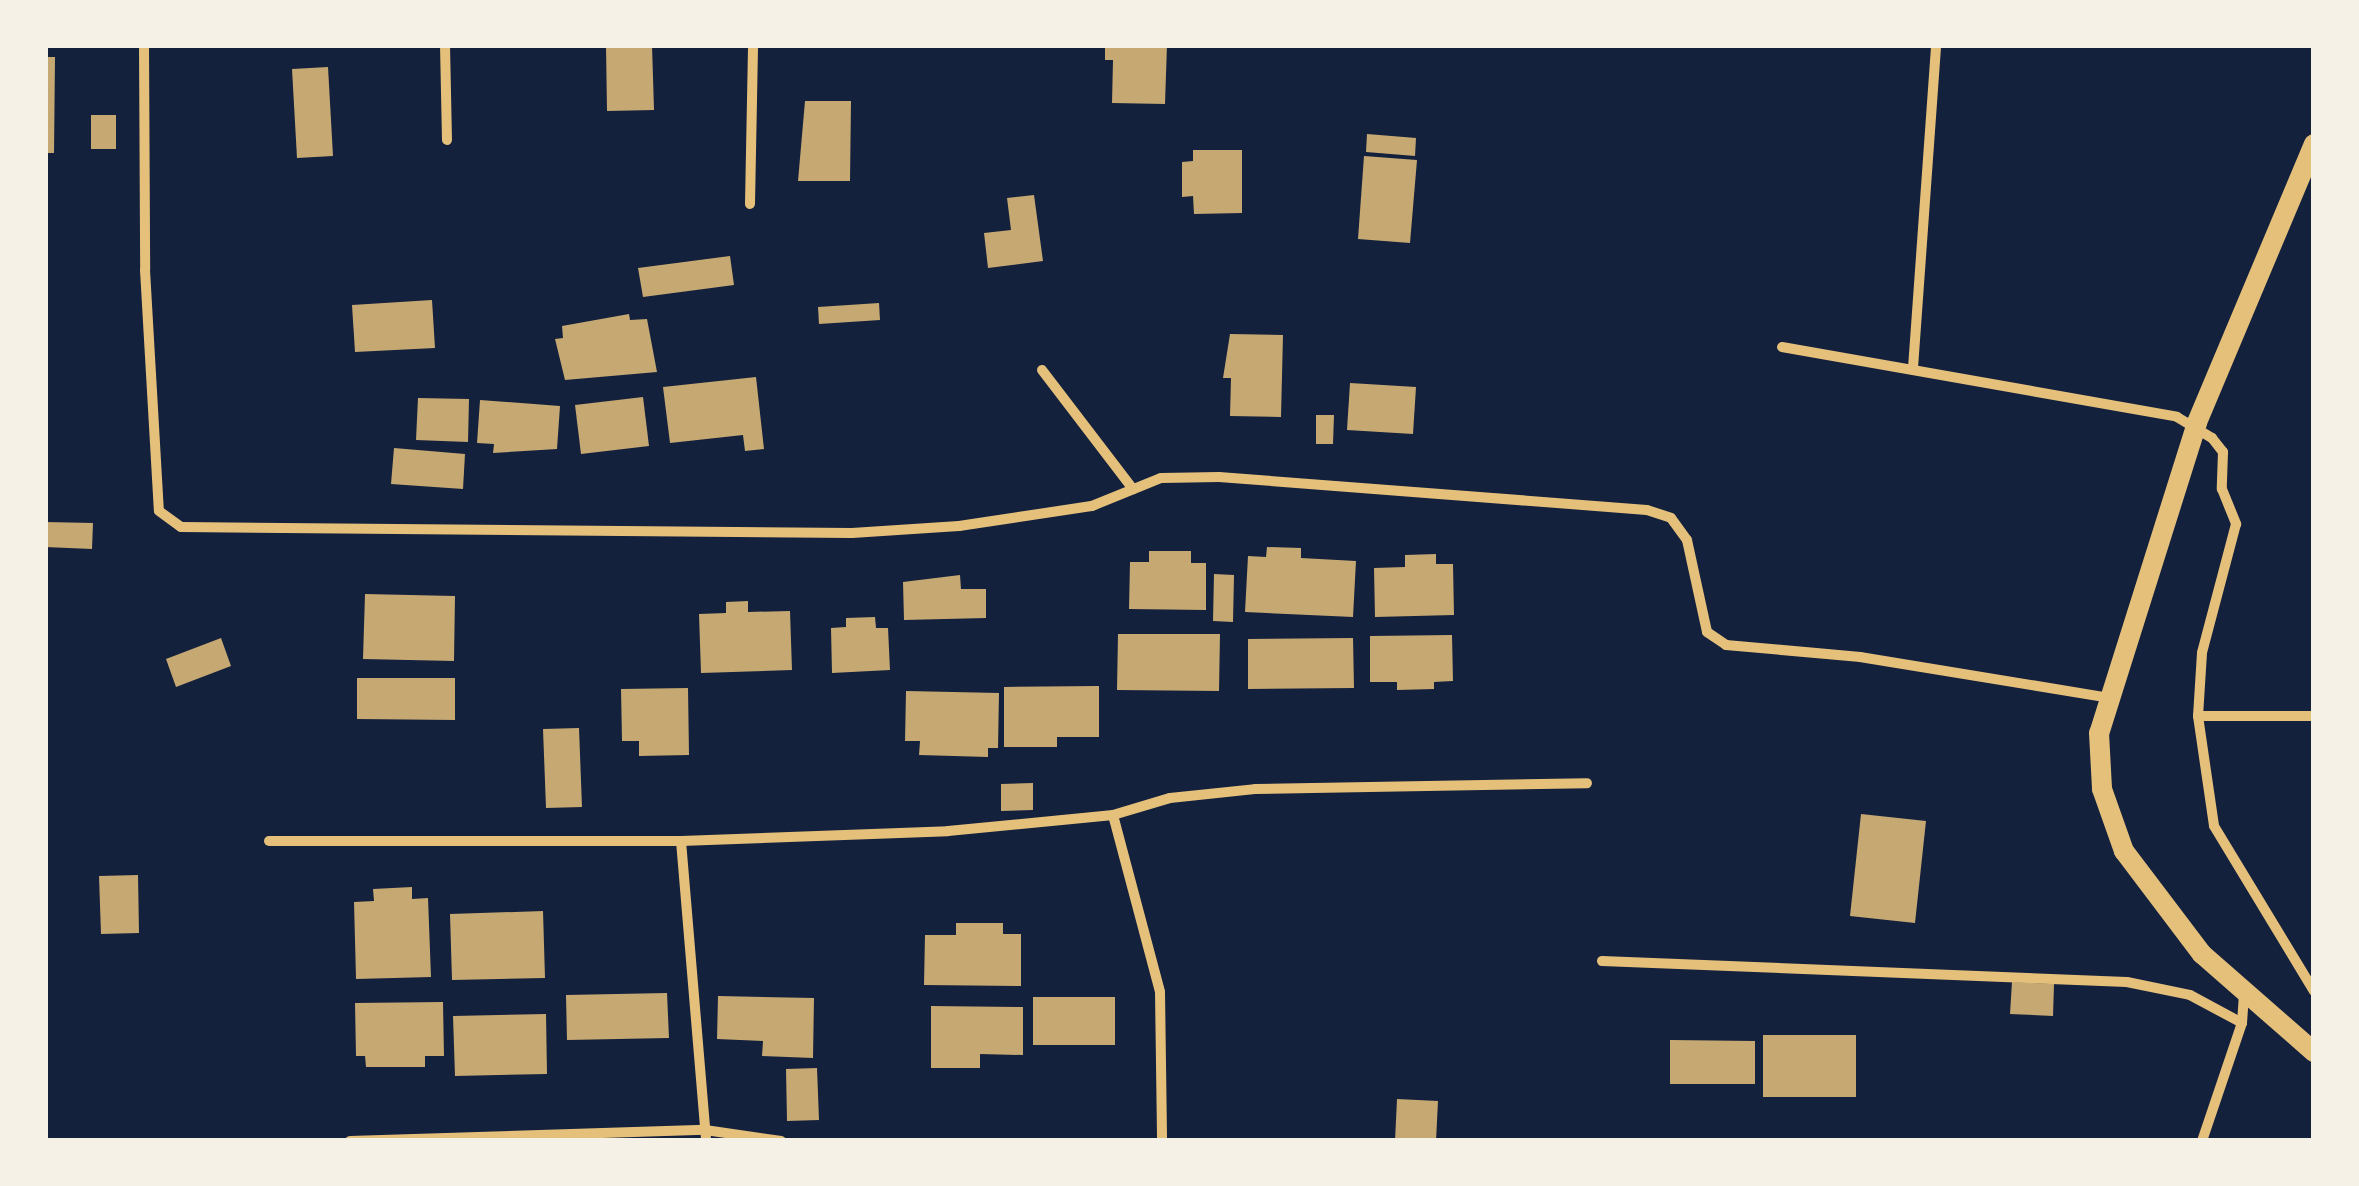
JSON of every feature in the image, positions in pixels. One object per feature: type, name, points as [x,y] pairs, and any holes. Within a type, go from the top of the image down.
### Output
[{"type":"main road","points":[[2314,144],[2197,423],[2105,697],[2098,733],[2102,789],[2124,851],[2202,954],[2314,1052]]},
{"type":"street","points":[[144,45],[145,270],[159,512],[181,528],[852,532],[1073,509],[1160,478],[1220,476],[1646,510],[1672,518],[1687,540],[1707,632],[1726,644],[1860,657],[2105,697]]},
{"type":"street","points":[[444,45],[447,140]]},
{"type":"street","points":[[750,204],[753,45]]},
{"type":"street","points":[[1913,368],[1936,45]]},
{"type":"street","points":[[1782,347],[2197,423],[2223,452],[2222,489],[2236,524],[2202,653],[2198,716],[2214,826],[2314,991]]},
{"type":"street","points":[[1042,370],[1133,489]]},
{"type":"street","points":[[2198,716],[2314,716]]},
{"type":"street","points":[[269,841],[681,841],[948,831],[1113,815],[1170,798],[1255,789],[1587,784]]},
{"type":"street","points":[[1113,815],[1160,992],[1162,1141]]},
{"type":"street","points":[[681,841],[705,1135]]},
{"type":"street","points":[[1602,961],[2127,982],[2190,995],[2242,1023]]},
{"type":"street","points":[[2202,1141],[2242,1023],[2244,991]]},
{"type":"street","points":[[350,1141],[705,1135],[782,1141]]},
{"type":"building","points":[[606,45],[652,45],[654,110],[607,111]]},
{"type":"building","points":[[1105,45],[1167,45],[1165,104],[1112,103],[1113,60],[1105,60]]},
{"type":"building","points":[[45,57],[55,57],[54,153],[45,153]]},
{"type":"building","points":[[328,67],[333,156],[297,158],[292,69]]},
{"type":"building","points":[[805,101],[851,101],[850,181],[798,181]]},
{"type":"building","points":[[91,115],[116,115],[116,149],[91,149]]},
{"type":"building","points":[[1367,134],[1416,138],[1415,156],[1366,152]]},
{"type":"building","points":[[1193,150],[1242,150],[1242,213],[1194,214],[1193,196],[1182,197],[1182,162],[1193,161]]},
{"type":"building","points":[[1364,156],[1417,160],[1410,243],[1358,239]]},
{"type":"building","points":[[1034,195],[1043,261],[988,268],[984,233],[1011,230],[1007,198]]},
{"type":"building","points":[[730,256],[734,285],[643,297],[638,268]]},
{"type":"building","points":[[432,300],[435,348],[355,352],[352,305]]},
{"type":"building","points":[[879,303],[880,320],[819,324],[818,307]]},
{"type":"building","points":[[629,314],[630,320],[647,319],[657,372],[565,380],[555,339],[563,338],[562,326]]},
{"type":"building","points":[[1230,334],[1283,335],[1281,417],[1230,416],[1231,378],[1223,378]]},
{"type":"building","points":[[756,377],[764,449],[745,451],[743,435],[670,443],[663,387]]},
{"type":"building","points":[[1350,383],[1416,387],[1413,434],[1347,430]]},
{"type":"building","points":[[643,397],[649,446],[581,454],[575,405]]},
{"type":"building","points":[[418,398],[469,399],[468,442],[416,440]]},
{"type":"building","points":[[480,400],[560,406],[557,449],[493,453],[494,444],[477,443]]},
{"type":"building","points":[[1316,415],[1334,415],[1333,444],[1316,444]]},
{"type":"building","points":[[394,448],[465,454],[463,489],[391,484]]},
{"type":"building","points":[[45,522],[93,523],[92,549],[45,547]]},
{"type":"building","points":[[1267,547],[1301,548],[1301,558],[1356,561],[1353,617],[1245,612],[1248,556],[1266,557]]},
{"type":"building","points":[[1149,551],[1191,551],[1191,563],[1206,563],[1206,610],[1129,609],[1130,562],[1149,562]]},
{"type":"building","points":[[1436,554],[1436,564],[1453,564],[1454,615],[1375,617],[1374,568],[1405,567],[1405,555]]},
{"type":"building","points":[[1214,574],[1234,575],[1233,622],[1213,621]]},
{"type":"building","points":[[960,575],[961,589],[986,589],[986,618],[904,620],[903,582]]},
{"type":"building","points":[[365,594],[455,596],[454,661],[363,659]]},
{"type":"building","points":[[748,601],[748,612],[790,611],[792,670],[701,673],[699,614],[726,613],[726,602]]},
{"type":"building","points":[[875,617],[876,628],[888,628],[890,670],[832,673],[831,628],[846,627],[846,618]]},
{"type":"building","points":[[1118,634],[1220,634],[1219,691],[1117,690]]},
{"type":"building","points":[[1452,635],[1453,681],[1434,682],[1434,689],[1397,690],[1397,682],[1370,682],[1370,636]]},
{"type":"building","points":[[221,638],[231,666],[176,687],[166,659]]},
{"type":"building","points":[[1353,638],[1354,688],[1248,689],[1248,639]]},
{"type":"building","points":[[357,678],[455,678],[455,720],[357,719]]},
{"type":"building","points":[[1099,686],[1099,737],[1057,737],[1057,747],[1004,747],[1004,687]]},
{"type":"building","points":[[688,688],[689,755],[639,756],[639,741],[622,741],[621,689]]},
{"type":"building","points":[[906,691],[999,693],[998,748],[988,748],[988,757],[919,755],[920,741],[905,741]]},
{"type":"building","points":[[579,728],[582,807],[546,808],[543,729]]},
{"type":"building","points":[[1033,783],[1033,810],[1001,811],[1001,784]]},
{"type":"building","points":[[1861,814],[1926,821],[1915,923],[1850,916]]},
{"type":"building","points":[[138,875],[139,933],[101,934],[99,876]]},
{"type":"building","points":[[412,887],[412,899],[428,898],[431,977],[356,979],[354,902],[374,901],[373,889]]},
{"type":"building","points":[[543,911],[545,978],[452,980],[450,914]]},
{"type":"building","points":[[956,923],[1003,923],[1003,934],[1021,934],[1021,986],[924,985],[925,935],[956,935]]},
{"type":"building","points":[[2012,982],[2054,984],[2053,1016],[2010,1014]]},
{"type":"building","points":[[667,993],[669,1038],[567,1040],[566,995]]},
{"type":"building","points":[[718,996],[814,998],[813,1058],[762,1056],[763,1041],[717,1039]]},
{"type":"building","points":[[1033,997],[1115,997],[1115,1045],[1033,1045]]},
{"type":"building","points":[[443,1002],[444,1056],[425,1056],[425,1067],[366,1067],[365,1056],[356,1056],[355,1003]]},
{"type":"building","points":[[931,1006],[1023,1007],[1023,1055],[980,1054],[980,1068],[931,1068]]},
{"type":"building","points":[[546,1014],[547,1074],[455,1076],[453,1016]]},
{"type":"building","points":[[1763,1035],[1856,1035],[1856,1097],[1763,1097]]},
{"type":"building","points":[[1670,1040],[1755,1041],[1755,1084],[1670,1084]]},
{"type":"building","points":[[817,1068],[819,1120],[787,1121],[786,1069]]},
{"type":"building","points":[[1397,1099],[1438,1101],[1436,1141],[1395,1141]]}]
